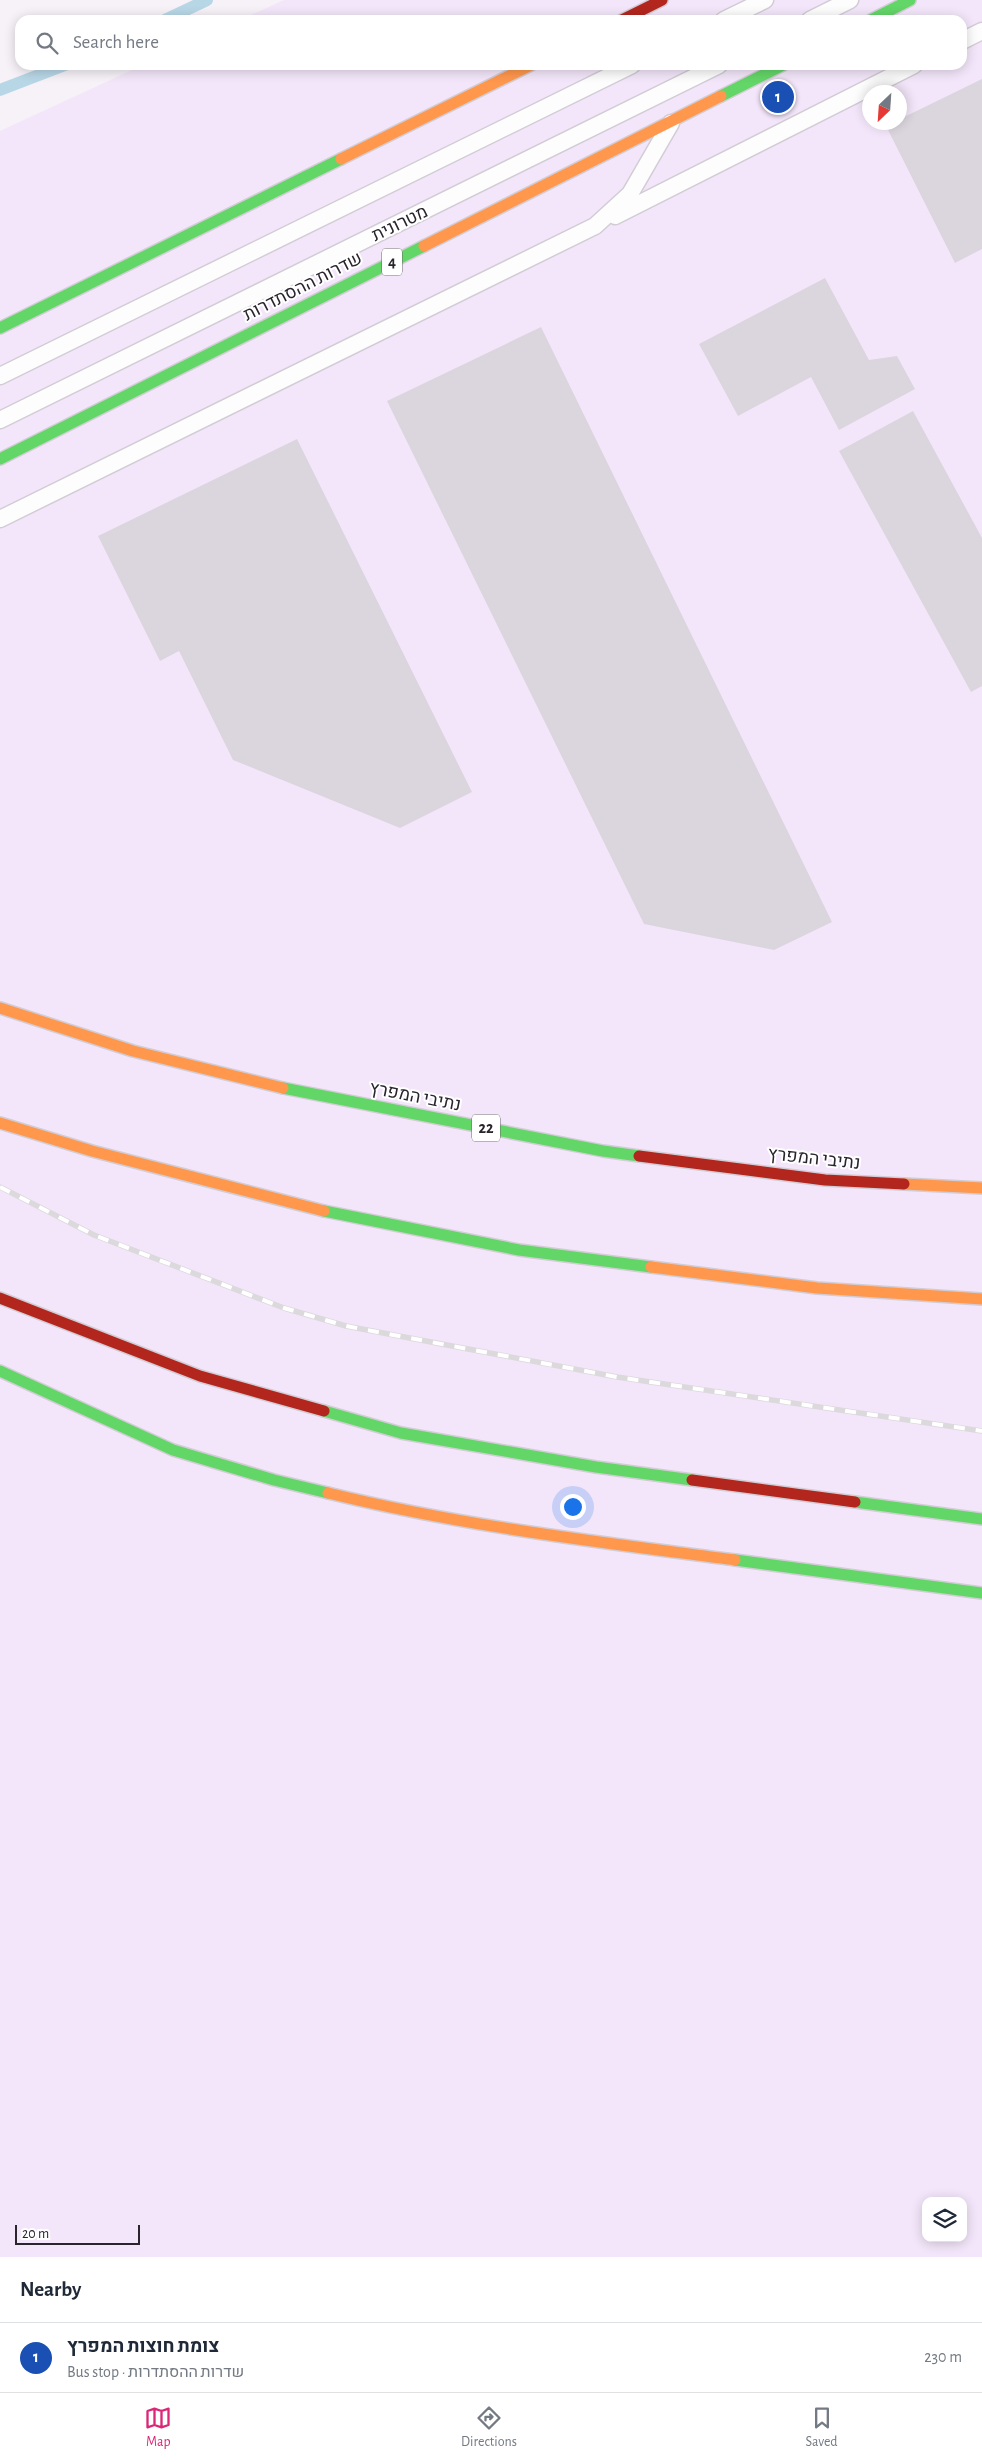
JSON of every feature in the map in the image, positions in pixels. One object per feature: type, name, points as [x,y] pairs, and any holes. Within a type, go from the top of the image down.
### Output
[{"type":"main road","points":[[632,15],[662,0]]},
{"type":"main road","points":[[881,15],[910,0]]},
{"type":"main road","points":[[0,328],[521,70]]},
{"type":"main road","name":"שדרות ההסתדרות","points":[[0,459],[773,70]]},
{"type":"main road","name":"נתיבי המפרץ","points":[[0,1008],[133,1051],[312,1095],[593,1149],[825,1180],[982,1188]]},
{"type":"main road","points":[[0,1123],[92,1151],[296,1204],[519,1250],[817,1288],[982,1299]]},
{"type":"main road","points":[[0,1298],[200,1376],[401,1433],[596,1467],[982,1519]]},
{"type":"main road","points":[[0,1371],[173,1450],[274,1480],[381,1506],[582,1540],[982,1593]]},
{"type":"lane","points":[[734,15],[765,0]]},
{"type":"lane","points":[[820,15],[850,0]]},
{"type":"lane","points":[[967,38],[982,31]]},
{"type":"lane","points":[[0,376],[622,70]]},
{"type":"lane","name":"מטרונית","points":[[0,420],[709,70]]},
{"type":"lane","points":[[0,519],[595,226],[904,70]]},
{"type":"lane","points":[[595,226],[630,194],[672,122]]},
{"type":"shaded area","points":[[284,0],[982,0],[982,2257],[0,2257],[0,131],[132,70],[967,70],[967,15],[251,15]]},
{"type":"building","points":[[982,79],[982,249],[955,263],[888,130],[907,130],[907,116]]},
{"type":"building","points":[[825,278],[869,360],[897,356],[915,389],[839,430],[811,377],[738,416],[699,344]]},
{"type":"building","points":[[541,327],[832,922],[774,950],[644,924],[387,401]]},
{"type":"building","points":[[913,411],[982,538],[982,686],[971,692],[839,451]]},
{"type":"building","points":[[297,439],[472,792],[400,828],[233,760],[179,651],[160,661],[98,536]]},
{"type":"waterway","points":[[176,15],[207,0]]},
{"type":"waterway","points":[[0,90],[52,70]]},
{"type":"railway","points":[[0,1187],[94,1235],[284,1308],[346,1326],[617,1377],[982,1431]]},
{"type":"traffic: fast","points":[[881,15],[910,0]]},
{"type":"traffic: fast","points":[[721,96],[773,70]]},
{"type":"traffic: fast","points":[[0,328],[341,159]]},
{"type":"traffic: fast","points":[[0,459],[424,246]]},
{"type":"traffic: fast","points":[[283,1088],[603,1151],[639,1156]]},
{"type":"traffic: fast","points":[[324,1211],[519,1250],[651,1267]]},
{"type":"traffic: fast","points":[[0,1371],[173,1450],[274,1480],[328,1493]]},
{"type":"traffic: fast","points":[[324,1411],[401,1433],[596,1467],[692,1480]]},
{"type":"traffic: fast","points":[[855,1502],[982,1519]]},
{"type":"traffic: fast","points":[[735,1560],[982,1593]]},
{"type":"traffic: slow","points":[[341,159],[521,70]]},
{"type":"traffic: slow","points":[[424,246],[721,96]]},
{"type":"traffic: slow","points":[[0,1008],[133,1051],[283,1088]]},
{"type":"traffic: slow","points":[[0,1123],[92,1151],[324,1211]]},
{"type":"traffic: slow","points":[[904,1184],[982,1188]]},
{"type":"traffic: slow","points":[[651,1267],[817,1288],[982,1299]]},
{"type":"traffic: slow","points":[[328,1493],[378,1505],[480,1524],[582,1540],[735,1560]]},
{"type":"traffic: jam","points":[[632,15],[662,0]]},
{"type":"traffic: jam","points":[[639,1156],[825,1180],[904,1184]]},
{"type":"traffic: jam","points":[[0,1298],[200,1376],[324,1411]]},
{"type":"traffic: jam","points":[[692,1480],[855,1502]]},
{"type":"place","name":"צומת חוצות המפרץ","points":[[778,97]]}]
